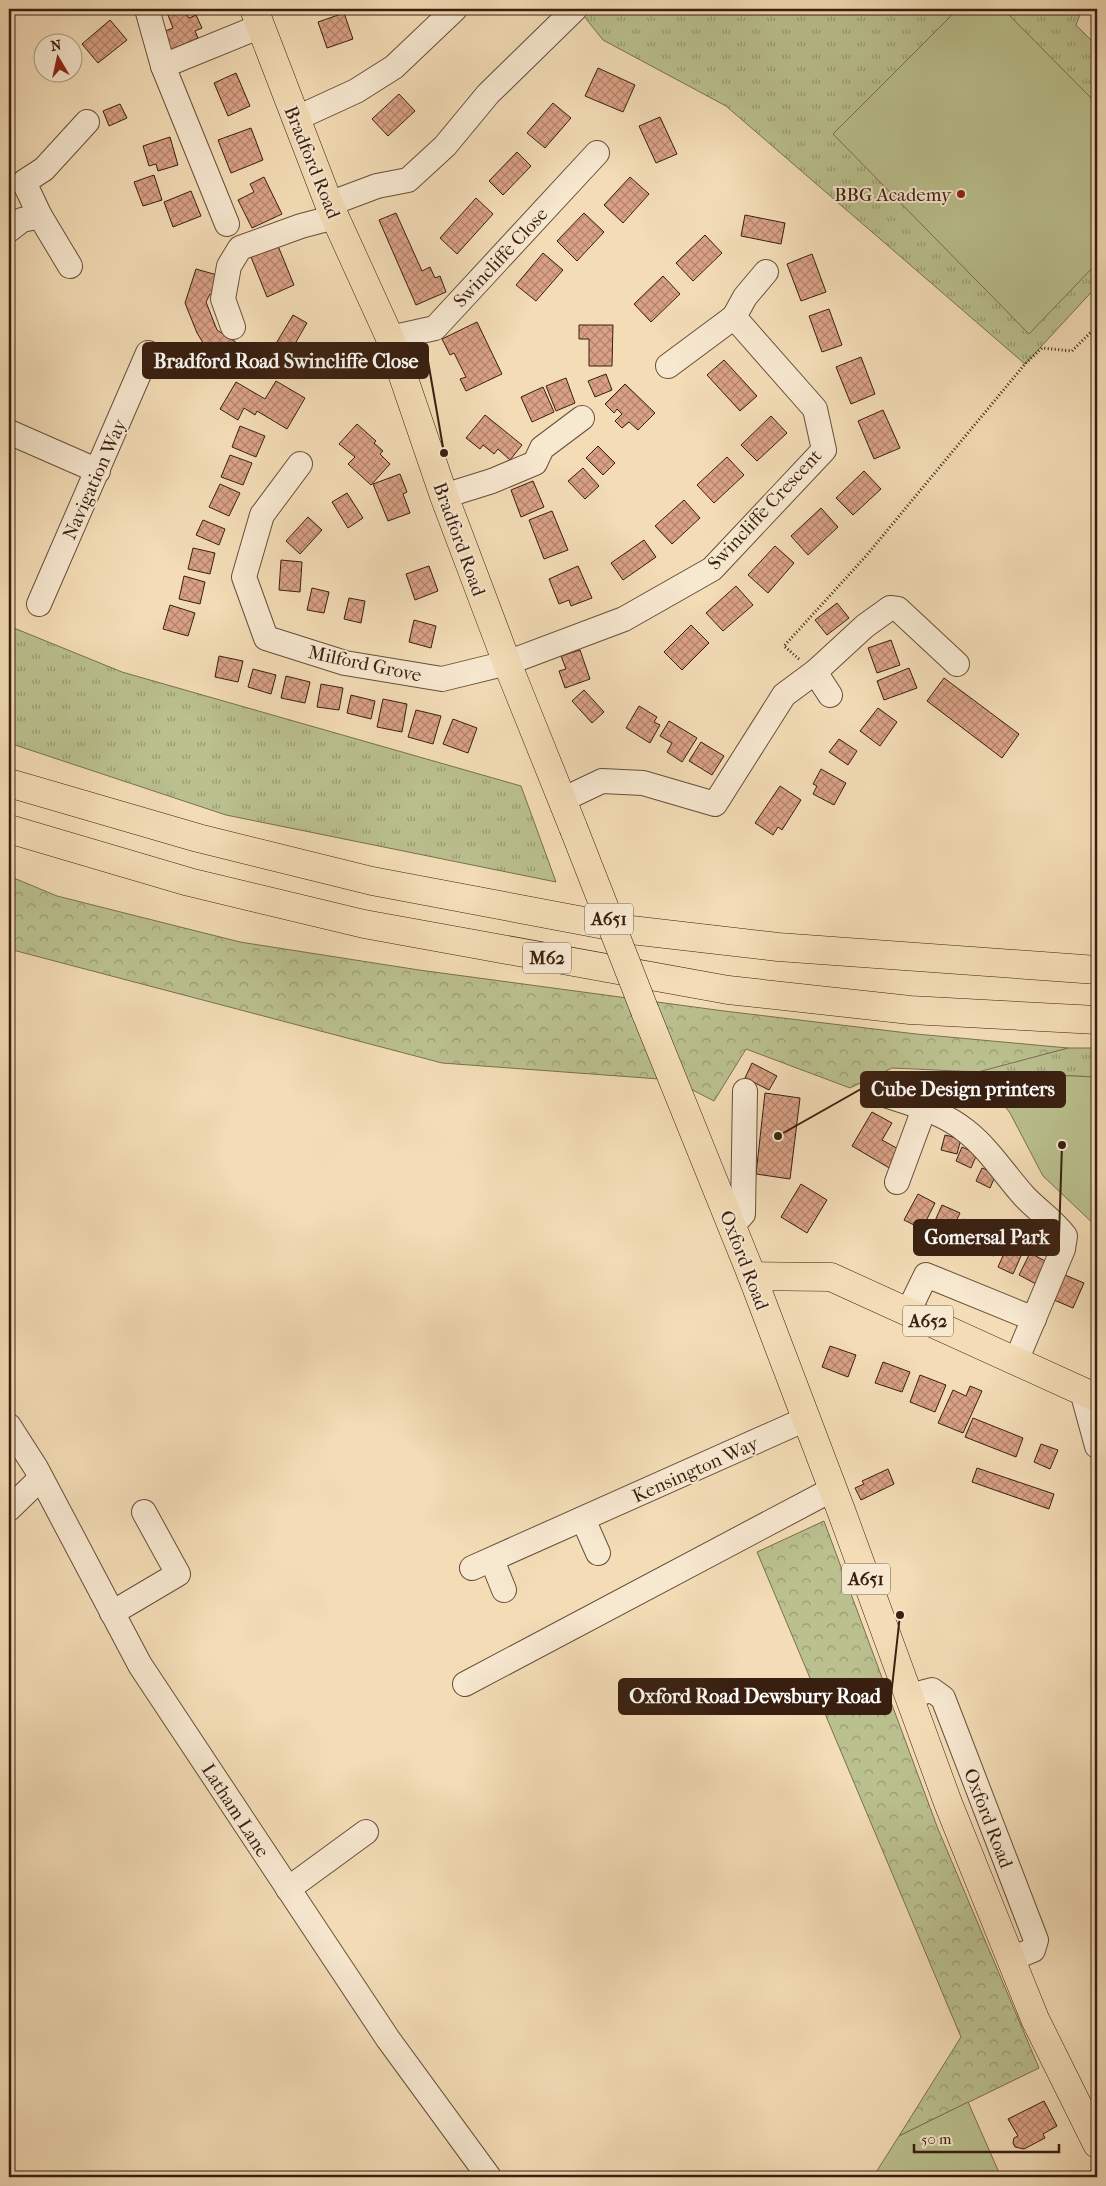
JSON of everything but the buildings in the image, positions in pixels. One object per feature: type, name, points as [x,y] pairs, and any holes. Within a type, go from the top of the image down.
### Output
[{"type":"main road","name":"Bradford Road","points":[[257,17],[295,119],[332,210],[390,338],[444,496],[507,664],[573,827]]},
{"type":"main road","name":"M62","points":[[9,783],[198,838],[372,880],[631,930],[778,947],[1097,970]]},
{"type":"main road","name":"Oxford Road","points":[[573,827],[752,1276],[833,1489],[948,1803],[1035,2019],[1097,2144]]},
{"type":"main road","name":"M62","points":[[9,829],[190,882],[364,924],[728,990],[910,1010],[1097,1020]]},
{"type":"main road","name":"A652","points":[[752,1276],[831,1277],[1090,1394]]},
{"type":"street","points":[[147,9],[163,66],[227,224]]},
{"type":"street","points":[[295,119],[356,91],[394,67],[455,9]]},
{"type":"street","points":[[233,327],[223,299],[229,266],[240,248],[301,226],[377,186],[408,180],[445,146],[488,94],[575,9]]},
{"type":"street","name":"Bradford Road","points":[[163,66],[257,17]]},
{"type":"street","points":[[70,266],[40,216],[24,182],[44,169],[86,122]]},
{"type":"street","name":"Swincliffe Close","points":[[390,338],[434,328],[597,153]]},
{"type":"street","points":[[9,230],[22,220],[40,216]]},
{"type":"street","points":[[668,366],[740,307],[766,272]]},
{"type":"street","name":"Swincliffe Crescent","points":[[507,664],[624,619],[712,569],[824,450],[815,409],[740,307]]},
{"type":"street","name":"Navigation Way","points":[[39,604],[148,353]]},
{"type":"street","points":[[444,496],[492,481],[536,463],[542,448],[582,418]]},
{"type":"street","points":[[9,432],[98,471]]},
{"type":"street","name":"Milford Grove","points":[[300,464],[262,515],[244,577],[266,638],[345,662],[442,679],[507,664]]},
{"type":"street","points":[[562,800],[602,781],[643,783],[715,804],[784,694],[815,672],[865,626],[890,608],[898,609],[958,664]]},
{"type":"street","points":[[815,672],[830,696]]},
{"type":"street","points":[[732,1226],[743,1214],[745,1091]]},
{"type":"street","points":[[879,1093],[950,1119],[966,1130],[979,1142],[1031,1203],[1054,1221],[1065,1236],[1063,1249],[1016,1361]]},
{"type":"street","points":[[897,1182],[924,1109]]},
{"type":"street","points":[[908,1312],[926,1275],[1034,1319]]},
{"type":"street","points":[[1090,1394],[1097,1446]]},
{"type":"street","name":"Kensington Way","points":[[504,1590],[482,1564],[806,1419]]},
{"type":"street","name":"Latham Lane","points":[[9,1426],[41,1478],[140,1665],[388,2039],[489,2177]]},
{"type":"street","points":[[9,1509],[41,1478]]},
{"type":"street","points":[[465,1684],[833,1489]]},
{"type":"street","points":[[112,1613],[178,1574],[144,1512]]},
{"type":"street","points":[[583,1519],[598,1553]]},
{"type":"street","points":[[288,1889],[366,1832]]},
{"type":"path","points":[[815,672],[784,646],[866,556],[1025,364],[1042,348],[1072,351],[1097,326]]},
{"type":"green space","name":"BBG Academy","points":[[589,9],[1082,9],[1076,25],[1097,46],[1097,286],[1025,364],[726,106],[603,40],[583,15]]},
{"type":"green space","points":[[958,9],[1003,9],[1097,104],[1097,263],[1029,334],[833,134]]},
{"type":"green space","points":[[9,626],[122,672],[521,786],[556,882],[226,815],[9,743]]},
{"type":"green space","points":[[9,876],[57,896],[240,942],[419,970],[724,1011],[916,1034],[1068,1048],[978,1072],[892,1068],[850,1088],[746,1049],[714,1101],[673,1080],[442,1063],[9,949]]},
{"type":"green space","points":[[1068,1048],[1097,1048],[1097,1077],[970,1072]]},
{"type":"green space","points":[[978,1072],[1097,1077],[1097,1227],[1043,1176],[1010,1113]]},
{"type":"green space","points":[[824,1521],[938,1829],[1039,2068],[899,2136],[961,2037],[757,1552]]},
{"type":"green space","points":[[968,2102],[1001,2177],[873,2177],[899,2136]]},
{"type":"place","name":"BBG Academy","points":[[961,194]]},
{"type":"place","name":"Bradford Road Swincliffe Close","points":[[444,453]]},
{"type":"place","name":"Cube Design printers","points":[[778,1136]]},
{"type":"place","name":"Gomersal Park","points":[[1062,1145]]},
{"type":"place","name":"Oxford Road Dewsbury Road","points":[[900,1615]]}]
